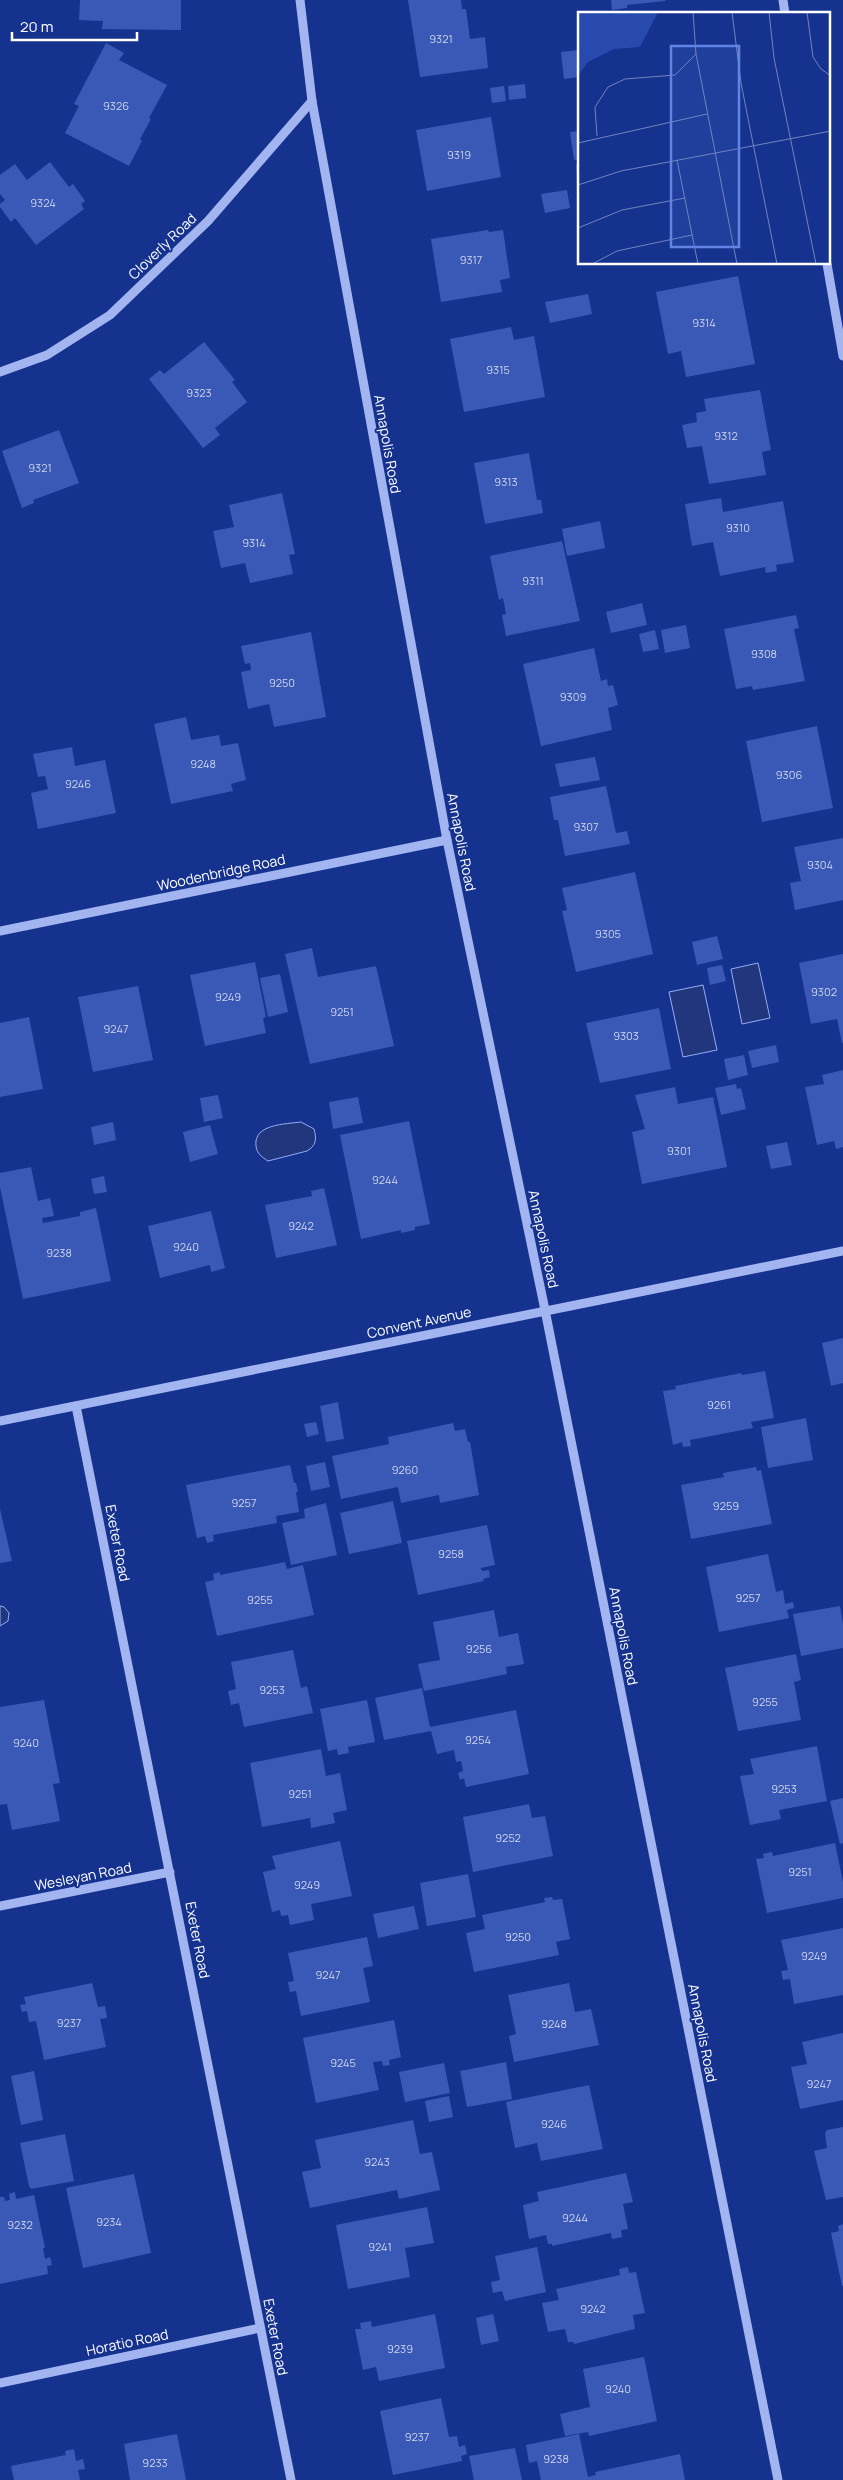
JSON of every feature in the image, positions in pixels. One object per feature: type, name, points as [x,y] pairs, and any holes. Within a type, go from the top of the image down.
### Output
[{"type":"street","name":"Annapolis Road","points":[[300,0],[312,101],[447,840],[545,1310],[778,2480]]},
{"type":"street","name":"Cloverly Road","points":[[0,372],[47,355],[110,315],[208,221],[312,101]]},
{"type":"street","points":[[827,265],[843,356]]},
{"type":"street","name":"Woodenbridge Road","points":[[0,931],[447,840]]},
{"type":"street","name":"Convent Avenue","points":[[0,1421],[843,1251]]},
{"type":"street","name":"Exeter Road","points":[[76,1406],[291,2480]]},
{"type":"street","name":"Wesleyan Road","points":[[0,1906],[170,1872]]},
{"type":"street","name":"Horatio Road","points":[[0,2383],[260,2328]]},
{"type":"water","points":[[758,963],[770,1018],[742,1024],[731,969]]},
{"type":"water","points":[[703,985],[717,1050],[683,1057],[669,992]]},
{"type":"water","points":[[301,1122],[314,1129],[315,1142],[310,1149],[268,1161],[262,1157],[256,1146],[256,1139],[260,1133],[265,1129],[279,1125]]},
{"type":"water","points":[[0,1606],[4,1607],[9,1613],[8,1621],[0,1626]]},
{"type":"building","points":[[80,0],[181,0],[181,30],[102,29],[103,21],[79,20]]},
{"type":"building","points":[[408,0],[461,0],[462,9],[466,9],[470,39],[485,37],[488,68],[420,77]]},
{"type":"building","points":[[611,0],[665,1],[627,5],[627,8],[612,10]]},
{"type":"building","points":[[106,43],[124,53],[119,60],[167,85],[149,118],[151,119],[140,139],[142,141],[129,166],[65,133],[79,106],[74,104]]},
{"type":"building","points":[[578,50],[578,77],[564,79],[561,52]]},
{"type":"building","points":[[525,84],[526,98],[509,100],[508,86]]},
{"type":"building","points":[[504,86],[506,101],[492,103],[490,88]]},
{"type":"building","points":[[491,117],[501,177],[427,191],[416,130]]},
{"type":"building","points":[[578,131],[578,159],[574,160],[570,132]]},
{"type":"building","points":[[50,162],[69,187],[73,184],[85,201],[81,204],[84,209],[36,245],[15,218],[11,222],[0,207],[0,204],[5,200],[0,194],[0,175],[15,164],[27,180]]},
{"type":"building","points":[[576,164],[578,164],[578,182]]},
{"type":"building","points":[[567,190],[570,208],[545,213],[541,194]]},
{"type":"building","points":[[488,230],[489,232],[503,230],[510,278],[500,280],[502,292],[441,302],[431,239]]},
{"type":"building","points":[[738,276],[755,364],[686,377],[681,351],[668,354],[656,292]]},
{"type":"building","points":[[588,294],[592,314],[550,323],[545,302]]},
{"type":"building","points":[[511,327],[514,340],[534,336],[545,397],[464,412],[450,339]]},
{"type":"building","points":[[204,342],[235,380],[232,382],[247,402],[215,428],[220,435],[203,448],[149,379],[160,370],[164,374]]},
{"type":"building","points":[[760,390],[771,450],[762,452],[766,475],[709,484],[702,446],[687,448],[682,425],[697,422],[696,413],[706,411],[704,399]]},
{"type":"building","points":[[59,430],[79,483],[33,500],[34,503],[22,508],[2,451]]},
{"type":"building","points":[[529,453],[537,500],[541,500],[543,513],[485,524],[474,463]]},
{"type":"building","points":[[282,493],[295,554],[289,555],[293,574],[250,583],[245,563],[221,568],[213,531],[234,527],[229,505]]},
{"type":"building","points":[[721,498],[723,512],[783,501],[794,562],[776,565],[777,571],[766,573],[765,567],[720,576],[713,542],[692,546],[685,504]]},
{"type":"building","points":[[600,521],[605,548],[567,556],[562,529]]},
{"type":"building","points":[[562,541],[580,621],[506,636],[502,615],[506,614],[503,598],[499,600],[490,556]]},
{"type":"building","points":[[642,603],[647,625],[611,633],[606,612]]},
{"type":"building","points":[[796,615],[799,628],[794,629],[805,681],[753,690],[752,686],[736,689],[724,629]]},
{"type":"building","points":[[686,625],[690,648],[665,653],[661,630]]},
{"type":"building","points":[[655,630],[659,649],[643,652],[639,634]]},
{"type":"building","points":[[311,632],[326,717],[274,727],[269,704],[248,709],[241,672],[251,670],[250,663],[245,664],[241,646]]},
{"type":"building","points":[[594,648],[601,681],[607,679],[608,686],[613,685],[618,705],[608,708],[612,730],[541,746],[523,664]]},
{"type":"building","points":[[186,717],[191,740],[219,735],[221,746],[238,743],[246,780],[231,784],[233,791],[171,804],[154,724]]},
{"type":"building","points":[[817,726],[833,808],[762,822],[746,741]]},
{"type":"building","points":[[72,747],[75,766],[105,760],[116,813],[38,829],[31,793],[48,789],[45,776],[38,777],[33,754]]},
{"type":"building","points":[[595,757],[600,780],[560,787],[555,764]]},
{"type":"building","points":[[606,786],[616,833],[627,831],[630,844],[565,856],[558,820],[554,820],[550,797]]},
{"type":"building","points":[[843,838],[843,900],[795,910],[790,883],[801,881],[794,847]]},
{"type":"building","points":[[635,872],[653,954],[576,972],[562,911],[567,910],[562,888]]},
{"type":"building","points":[[717,936],[723,959],[697,965],[692,942]]},
{"type":"building","points":[[312,948],[318,977],[376,966],[394,1046],[310,1064],[285,954]]},
{"type":"building","points":[[843,954],[842,1043],[837,1019],[811,1024],[799,963]]},
{"type":"building","points":[[255,962],[266,1017],[263,1018],[266,1033],[205,1046],[190,975]]},
{"type":"building","points":[[722,965],[726,981],[710,985],[707,968]]},
{"type":"building","points":[[280,974],[288,1012],[268,1017],[260,978]]},
{"type":"building","points":[[138,986],[153,1060],[93,1072],[78,997]]},
{"type":"building","points":[[659,1008],[671,1069],[600,1083],[586,1023]]},
{"type":"building","points":[[29,1017],[43,1089],[0,1097],[0,1023]]},
{"type":"building","points":[[776,1045],[779,1062],[752,1068],[748,1051]]},
{"type":"building","points":[[744,1055],[748,1075],[728,1080],[724,1059]]},
{"type":"building","points":[[843,1070],[843,1147],[836,1149],[834,1141],[817,1145],[805,1087],[824,1084],[822,1075]]},
{"type":"building","points":[[736,1084],[737,1089],[741,1088],[746,1109],[721,1115],[715,1088]]},
{"type":"building","points":[[675,1087],[678,1104],[713,1097],[727,1167],[642,1184],[632,1132],[645,1129],[635,1095]]},
{"type":"building","points":[[218,1095],[223,1118],[204,1122],[200,1098]]},
{"type":"building","points":[[358,1097],[363,1123],[333,1129],[329,1102]]},
{"type":"building","points":[[409,1121],[430,1224],[415,1227],[415,1230],[401,1233],[401,1230],[361,1239],[340,1135]]},
{"type":"building","points":[[113,1122],[116,1140],[94,1145],[91,1127]]},
{"type":"building","points":[[210,1125],[218,1154],[190,1162],[183,1132]]},
{"type":"building","points":[[787,1142],[792,1165],[771,1169],[766,1146]]},
{"type":"building","points":[[31,1167],[38,1201],[50,1198],[54,1216],[42,1218],[43,1223],[80,1216],[80,1212],[96,1208],[111,1281],[23,1299],[0,1187],[0,1173]]},
{"type":"building","points":[[104,1176],[107,1192],[94,1194],[91,1179]]},
{"type":"building","points":[[324,1188],[337,1245],[276,1258],[265,1205],[312,1196],[311,1191]]},
{"type":"building","points":[[211,1211],[225,1268],[211,1272],[210,1265],[160,1278],[148,1226]]},
{"type":"building","points":[[843,1338],[843,1383],[831,1386],[822,1343]]},
{"type":"building","points":[[765,1371],[774,1418],[751,1422],[753,1428],[690,1440],[691,1446],[683,1447],[682,1442],[673,1445],[663,1391],[676,1389],[675,1386],[741,1373],[742,1375]]},
{"type":"building","points":[[338,1402],[344,1439],[326,1442],[320,1406]]},
{"type":"building","points":[[806,1418],[813,1460],[768,1468],[761,1427]]},
{"type":"building","points":[[316,1422],[319,1434],[307,1437],[304,1424]]},
{"type":"building","points":[[453,1423],[455,1431],[465,1429],[468,1442],[470,1442],[479,1495],[440,1503],[439,1495],[401,1503],[398,1487],[341,1499],[332,1456],[389,1444],[388,1437]]},
{"type":"building","points":[[325,1462],[330,1487],[311,1491],[306,1466]]},
{"type":"building","points":[[290,1465],[298,1492],[296,1492],[299,1512],[276,1516],[277,1523],[213,1535],[214,1541],[207,1543],[205,1536],[197,1538],[186,1485]]},
{"type":"building","points":[[756,1467],[757,1471],[761,1470],[772,1524],[691,1539],[681,1485],[724,1477],[723,1473]]},
{"type":"building","points":[[393,1501],[402,1543],[349,1554],[340,1513]]},
{"type":"building","points":[[326,1503],[337,1555],[291,1565],[282,1523],[305,1518],[304,1509]]},
{"type":"building","points":[[0,1509],[12,1561],[0,1563]]},
{"type":"building","points":[[487,1525],[495,1565],[481,1568],[482,1571],[489,1570],[490,1577],[483,1579],[484,1581],[418,1595],[407,1541]]},
{"type":"building","points":[[768,1554],[776,1592],[783,1590],[785,1604],[793,1602],[794,1608],[787,1610],[789,1618],[719,1632],[706,1567]]},
{"type":"building","points":[[285,1562],[287,1569],[303,1565],[314,1615],[217,1636],[205,1582],[214,1580],[213,1574],[220,1572],[220,1575]]},
{"type":"building","points":[[840,1606],[843,1624],[843,1648],[801,1656],[793,1614]]},
{"type":"building","points":[[494,1610],[499,1637],[518,1633],[524,1664],[506,1667],[507,1674],[424,1691],[418,1664],[440,1660],[433,1622]]},
{"type":"building","points":[[293,1650],[301,1688],[307,1686],[313,1713],[244,1727],[239,1703],[231,1705],[228,1691],[236,1689],[231,1662]]},
{"type":"building","points":[[796,1654],[801,1680],[794,1682],[801,1720],[738,1731],[725,1668]]},
{"type":"building","points":[[422,1688],[430,1727],[516,1710],[529,1774],[466,1787],[464,1778],[460,1780],[458,1773],[463,1771],[461,1761],[456,1762],[454,1750],[437,1754],[431,1731],[384,1740],[375,1698]]},
{"type":"building","points":[[44,1700],[60,1783],[53,1784],[60,1821],[12,1830],[7,1804],[0,1805],[0,1707]]},
{"type":"building","points":[[367,1700],[375,1742],[348,1747],[349,1753],[338,1755],[337,1749],[328,1751],[320,1709]]},
{"type":"building","points":[[817,1746],[827,1801],[779,1810],[781,1819],[750,1825],[740,1776],[754,1774],[750,1759]]},
{"type":"building","points":[[321,1749],[326,1776],[340,1773],[347,1810],[333,1813],[335,1823],[311,1828],[310,1818],[262,1827],[250,1763]]},
{"type":"building","points":[[843,1798],[843,1843],[840,1844],[830,1801]]},
{"type":"building","points":[[529,1804],[532,1818],[545,1816],[553,1856],[473,1872],[463,1817]]},
{"type":"building","points":[[340,1841],[352,1896],[311,1904],[314,1920],[290,1925],[288,1915],[281,1916],[280,1910],[272,1912],[263,1872],[276,1869],[272,1856]]},
{"type":"building","points":[[835,1843],[843,1882],[843,1898],[767,1913],[756,1859],[764,1858],[763,1854],[772,1852],[773,1856]]},
{"type":"building","points":[[468,1874],[476,1917],[427,1926],[420,1883]]},
{"type":"building","points":[[552,1897],[553,1900],[562,1899],[570,1939],[556,1942],[559,1955],[474,1972],[466,1933],[485,1929],[482,1915],[545,1902],[544,1898]]},
{"type":"building","points":[[414,1906],[419,1929],[378,1938],[373,1914]]},
{"type":"building","points":[[843,1928],[843,1995],[794,2004],[790,1979],[783,1980],[781,1971],[788,1970],[781,1940]]},
{"type":"building","points":[[367,1937],[373,1966],[363,1968],[370,2002],[301,2016],[296,1991],[290,1992],[288,1982],[294,1981],[288,1953]]},
{"type":"building","points":[[92,1983],[98,2007],[105,2006],[107,2018],[100,2019],[106,2047],[44,2060],[36,2021],[29,2022],[27,2011],[22,2012],[20,2005],[26,2004],[24,1997]]},
{"type":"building","points":[[569,1983],[575,2012],[591,2009],[599,2045],[514,2062],[509,2036],[516,2034],[508,1995]]},
{"type":"building","points":[[394,2020],[401,2057],[389,2060],[390,2065],[383,2066],[382,2061],[373,2062],[379,2090],[316,2103],[303,2038]]},
{"type":"building","points":[[843,2033],[843,2100],[800,2109],[791,2067],[807,2064],[802,2042]]},
{"type":"building","points":[[506,2062],[512,2099],[467,2107],[460,2071]]},
{"type":"building","points":[[444,2063],[450,2093],[405,2102],[399,2072]]},
{"type":"building","points":[[34,2071],[43,2120],[21,2125],[11,2076]]},
{"type":"building","points":[[589,2085],[603,2149],[541,2161],[537,2143],[515,2148],[506,2102]]},
{"type":"building","points":[[449,2096],[453,2117],[429,2122],[425,2101]]},
{"type":"building","points":[[413,2120],[420,2154],[432,2152],[440,2190],[399,2199],[397,2190],[310,2208],[302,2172],[321,2168],[315,2140]]},
{"type":"building","points":[[843,2127],[843,2197],[826,2200],[814,2151],[827,2148],[825,2133],[827,2130]]},
{"type":"building","points":[[65,2134],[74,2181],[31,2189],[20,2143]]},
{"type":"building","points":[[626,2173],[633,2202],[623,2204],[628,2229],[621,2230],[622,2237],[612,2239],[611,2233],[552,2246],[552,2244],[548,2244],[546,2235],[529,2239],[523,2205],[539,2201],[537,2192]]},
{"type":"building","points":[[134,2174],[151,2253],[83,2268],[66,2188]]},
{"type":"building","points":[[15,2192],[16,2199],[34,2195],[45,2248],[43,2248],[45,2259],[50,2257],[52,2265],[47,2266],[48,2274],[0,2284],[0,2197],[4,2197],[5,2201],[10,2200],[9,2194]]},
{"type":"building","points":[[427,2207],[434,2243],[405,2248],[410,2277],[348,2289],[336,2225]]},
{"type":"building","points":[[843,2224],[842,2286],[831,2233],[839,2231],[838,2226]]},
{"type":"building","points":[[537,2247],[546,2292],[505,2301],[502,2291],[493,2293],[491,2282],[500,2280],[495,2256]]},
{"type":"building","points":[[628,2267],[629,2273],[636,2272],[645,2313],[633,2315],[635,2329],[574,2344],[573,2342],[568,2342],[565,2329],[548,2332],[542,2303],[559,2300],[556,2289],[620,2275],[619,2269]]},
{"type":"building","points":[[435,2314],[445,2368],[379,2381],[376,2367],[363,2370],[355,2329],[361,2329],[360,2323],[371,2321],[372,2327]]},
{"type":"building","points":[[493,2314],[499,2341],[481,2345],[476,2318]]},
{"type":"building","points":[[644,2357],[657,2421],[589,2436],[588,2432],[565,2436],[560,2414],[590,2407],[583,2369]]},
{"type":"building","points":[[441,2398],[449,2437],[457,2436],[459,2447],[465,2445],[467,2454],[461,2456],[462,2461],[393,2475],[380,2411]]},
{"type":"building","points":[[177,2434],[186,2480],[130,2480],[124,2444]]},
{"type":"building","points":[[579,2434],[588,2477],[596,2475],[595,2472],[680,2454],[685,2480],[541,2480],[537,2461],[529,2463],[526,2445]]},
{"type":"building","points":[[515,2448],[522,2480],[474,2480],[469,2456]]},
{"type":"building","points":[[74,2449],[76,2461],[83,2459],[85,2469],[78,2470],[80,2480],[14,2480],[11,2466],[66,2455],[65,2451]]}]
